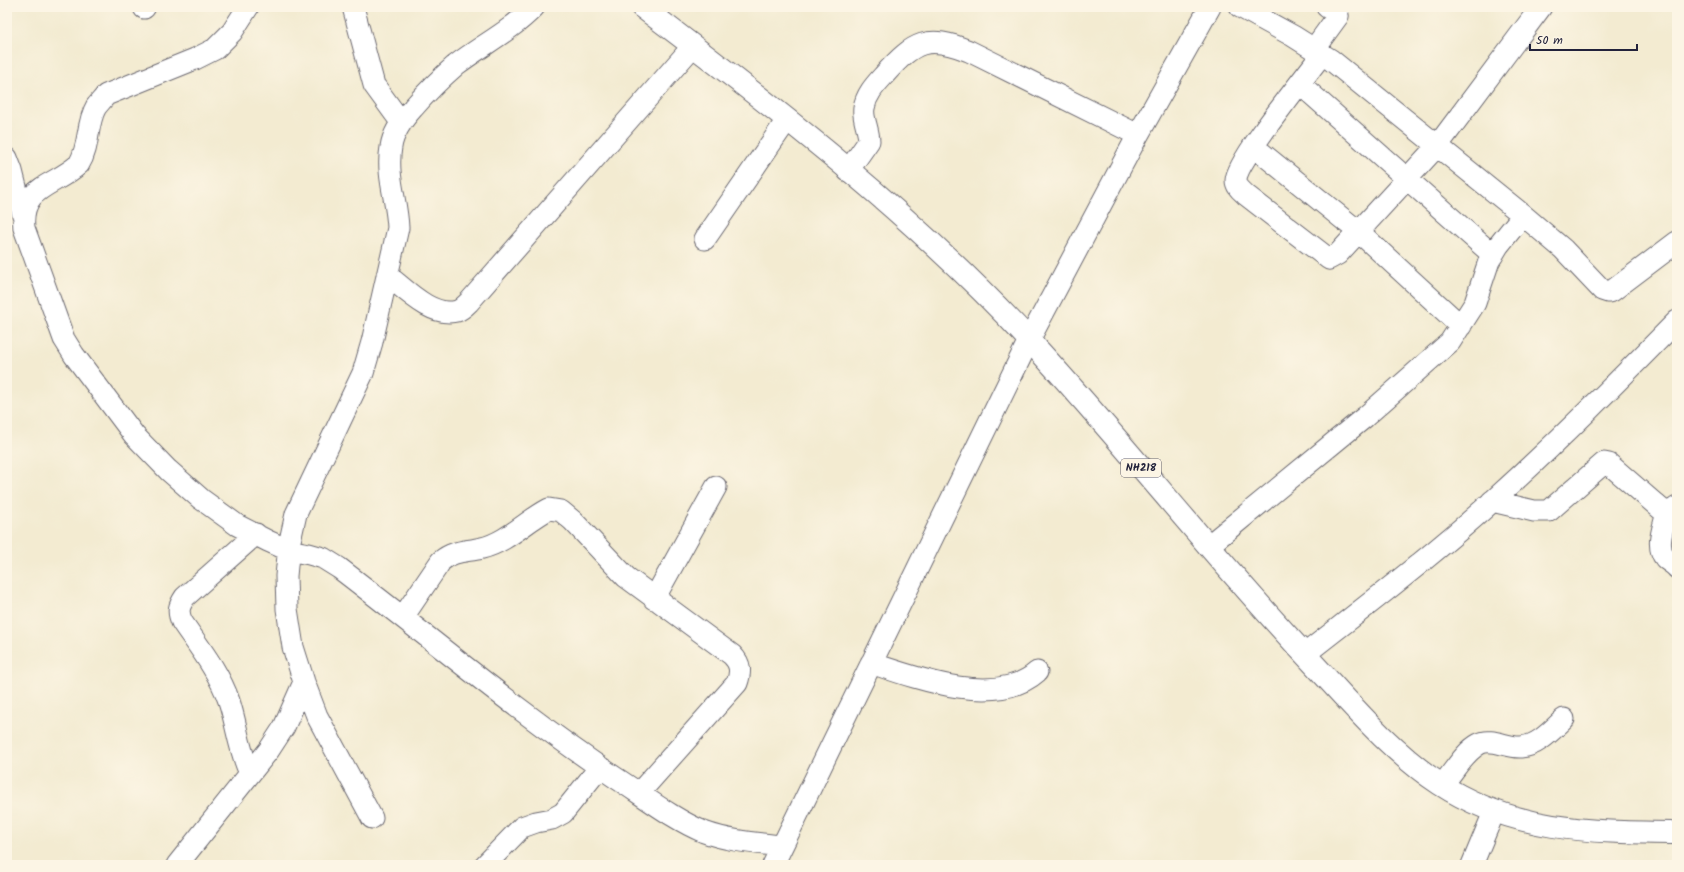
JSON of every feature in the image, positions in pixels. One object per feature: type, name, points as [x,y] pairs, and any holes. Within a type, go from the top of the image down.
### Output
[{"type":"highway","name":"NH218","points":[[642,7],[787,120],[936,246],[1029,340],[1208,546],[1358,711],[1401,753],[1442,786],[1487,810],[1535,824],[1591,832],[1677,833]]},
{"type":"street","points":[[23,216],[25,206],[31,197],[80,164],[83,158],[93,114],[96,107],[106,95],[195,59],[215,49],[232,32],[248,7]]},
{"type":"street","points":[[353,7],[374,85],[401,122]]},
{"type":"street","points":[[372,818],[317,716],[293,647],[287,609],[286,576],[288,550],[296,514],[363,373],[372,342],[398,228],[389,178],[391,145],[401,122],[426,93],[456,66],[506,30],[534,7]]},
{"type":"street","points":[[7,158],[12,171],[23,216],[24,228],[64,339],[74,355],[134,434],[168,470],[201,499],[238,524],[288,550],[323,558],[468,669],[600,767],[677,818],[704,832],[731,839],[777,856],[1029,340],[1138,135],[1210,7]]},
{"type":"street","points":[[1240,7],[1318,52],[1438,145],[1563,248],[1596,285],[1608,292],[1677,242]]},
{"type":"street","points":[[1327,7],[1338,16],[1300,84],[1253,146],[1238,172],[1236,181],[1238,188],[1246,195],[1329,259],[1338,254],[1438,145],[1541,7]]},
{"type":"street","points":[[848,171],[869,140],[863,113],[866,98],[902,55],[916,46],[932,41],[948,42],[969,51],[1138,135]]},
{"type":"street","points":[[387,275],[419,300],[436,309],[448,312],[459,311],[469,302],[693,46]]},
{"type":"street","points":[[1300,84],[1408,178],[1493,255]]},
{"type":"street","points":[[705,239],[787,120]]},
{"type":"street","points":[[1253,146],[1359,232],[1461,326]]},
{"type":"street","points":[[1208,546],[1365,418],[1450,342],[1475,303],[1493,255],[1498,246],[1523,215]]},
{"type":"street","points":[[1305,654],[1420,563],[1492,501],[1588,412],[1677,321]]},
{"type":"street","points":[[1492,501],[1534,511],[1549,511],[1604,463],[1609,464],[1662,510],[1672,510],[1660,545],[1661,551],[1665,557],[1677,568]]},
{"type":"street","points":[[654,599],[716,487]]},
{"type":"street","points":[[403,618],[441,561],[450,554],[483,548],[497,543],[549,510],[561,511],[573,521],[626,577],[732,655],[737,660],[740,667],[740,675],[737,682],[639,793]]},
{"type":"street","points":[[250,773],[242,751],[229,702],[216,671],[178,614],[185,597],[256,534]]},
{"type":"street","points":[[871,663],[912,677],[945,684],[977,688],[998,688],[1016,684],[1028,680],[1037,672]]},
{"type":"street","points":[[177,865],[269,750],[284,727],[304,682]]},
{"type":"street","points":[[1442,786],[1472,749],[1480,743],[1490,742],[1522,747],[1533,744],[1548,734],[1564,719]]},
{"type":"street","points":[[485,865],[522,827],[536,822],[552,819],[563,813],[600,767]]},
{"type":"street","points":[[1472,865],[1494,812]]}]
